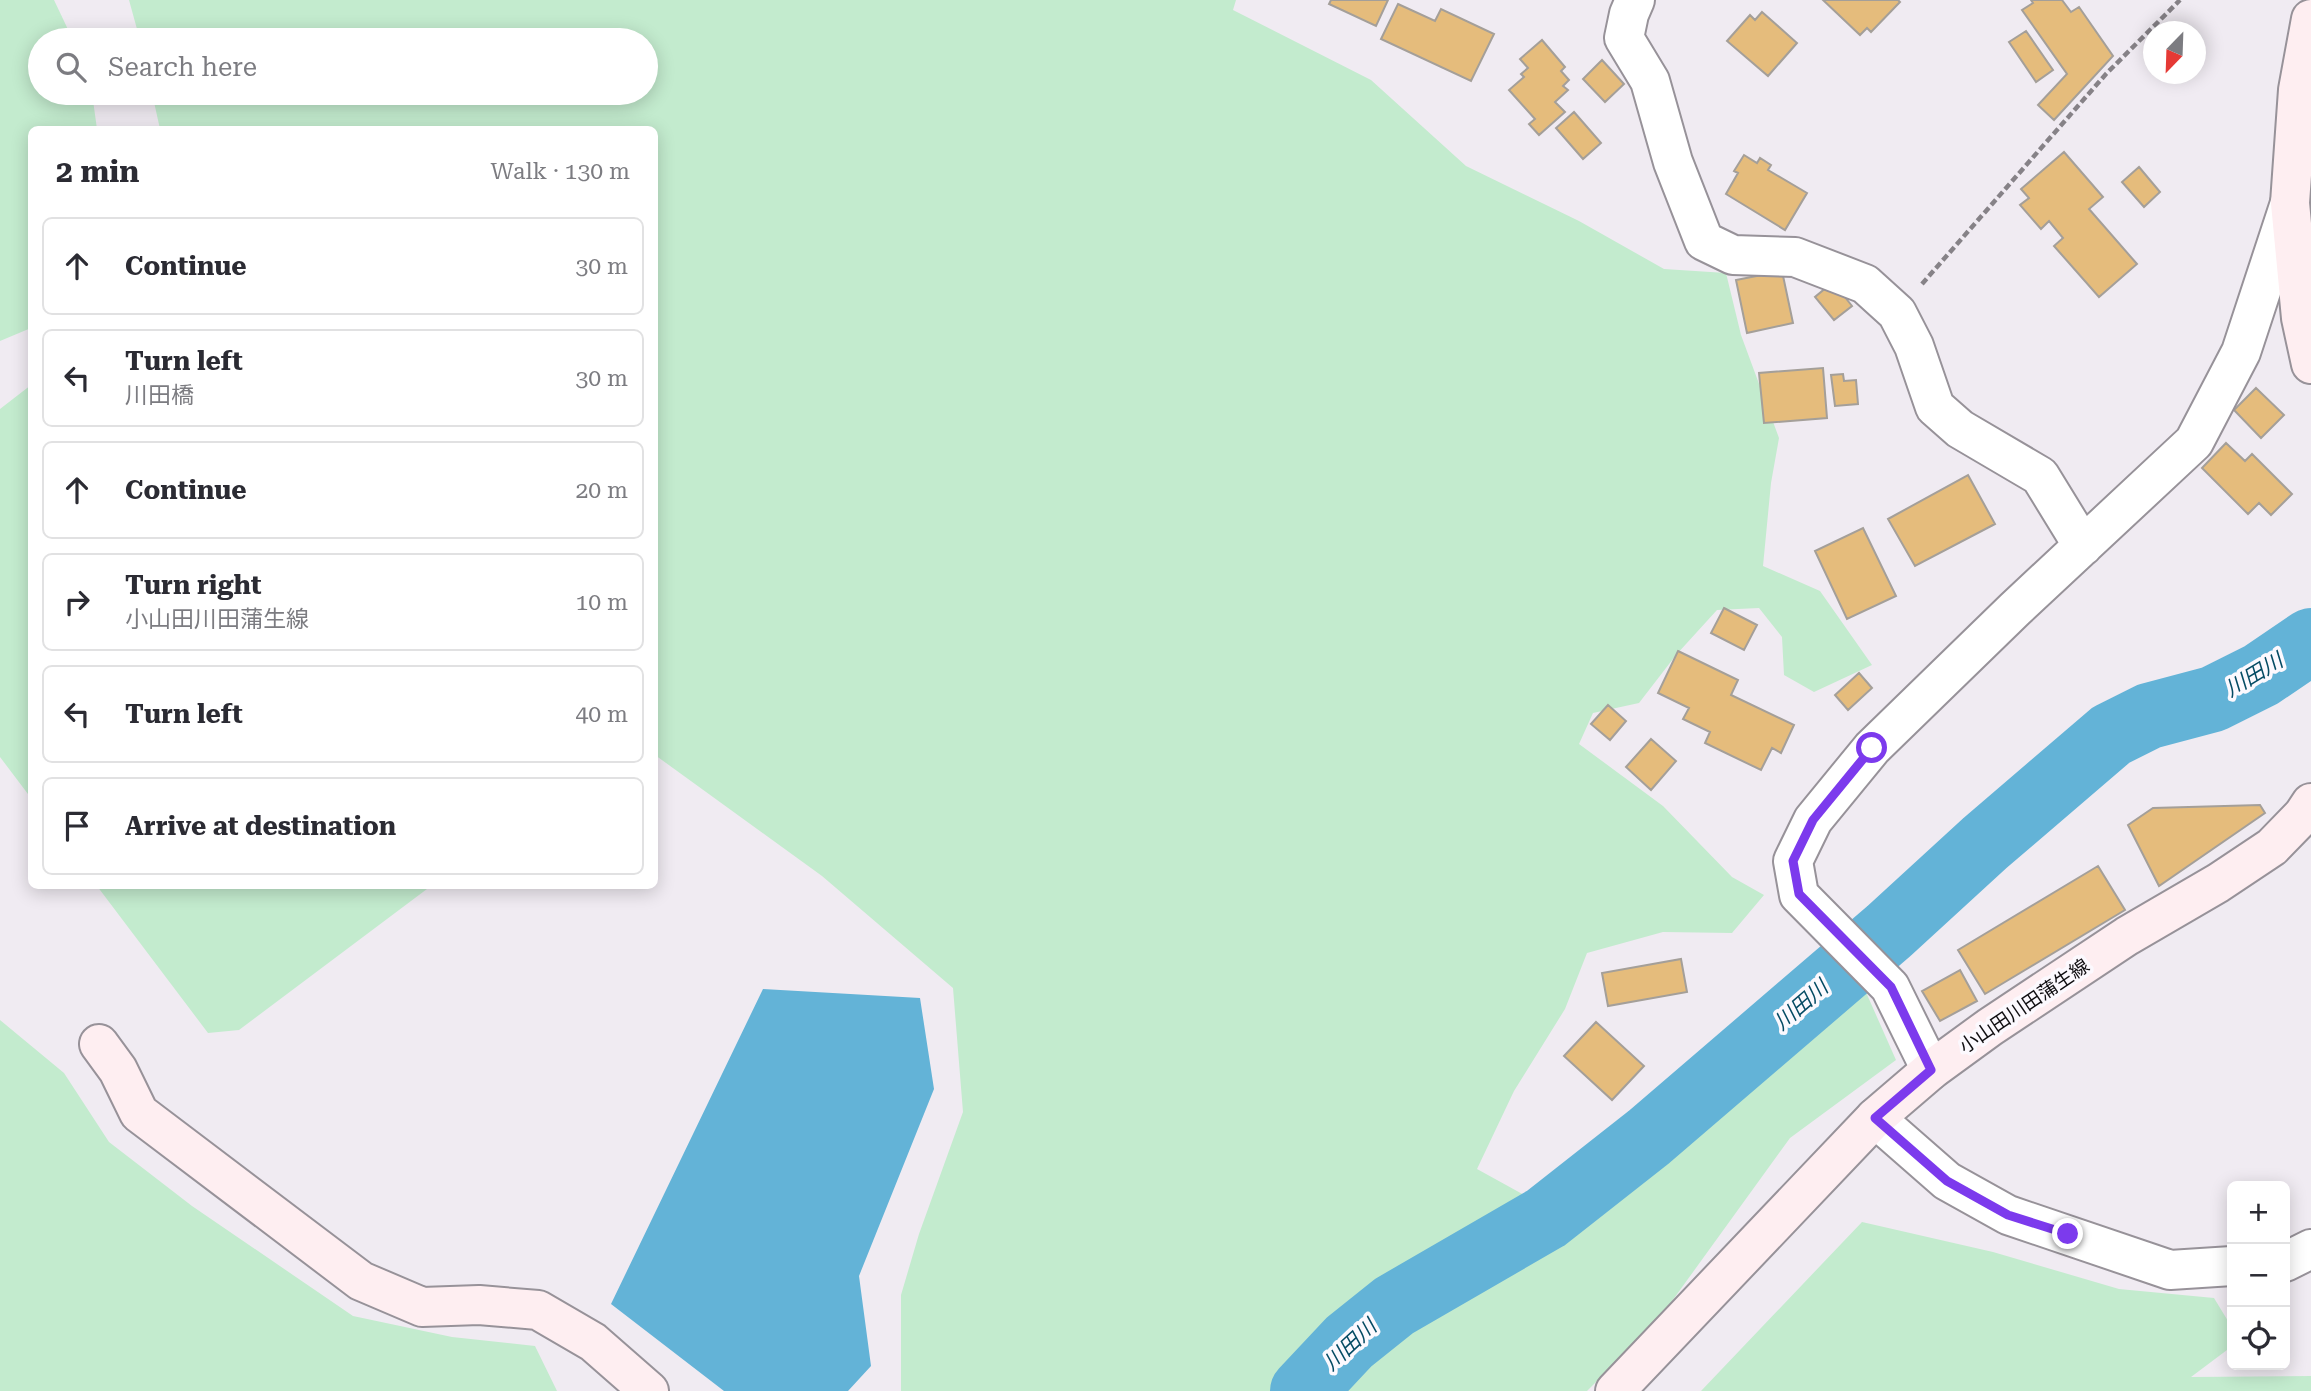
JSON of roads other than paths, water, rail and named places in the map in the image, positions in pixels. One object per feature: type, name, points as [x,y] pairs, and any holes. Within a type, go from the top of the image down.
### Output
[{"type":"main road","points":[[2311,19],[2298,90],[2290,203],[2301,318],[2311,364]]},
{"type":"main road","name":"小山田川田蒲生線","points":[[1615,1391],[1875,1118],[1931,1070],[1990,1027],[2127,936],[2218,883],[2272,847],[2311,803]]},
{"type":"main road","points":[[99,1044],[118,1070],[139,1113],[361,1281],[422,1307],[479,1305],[538,1310],[593,1342],[649,1391]]},
{"type":"street","points":[[1635,0],[1624,38],[1650,81],[1673,162],[1704,241],[1733,255],[1796,257],[1865,284],[1897,313],[1914,346],[1935,407],[1959,429],[2040,476],[2083,546]]},
{"type":"street","points":[[1931,1070],[1891,987],[1799,894],[1793,861],[1813,820],[1872,748],[2194,442],[2241,352],[2290,203]]},
{"type":"street","points":[[1875,1118],[1947,1181],[2008,1215],[2170,1270],[2227,1266]]},
{"type":"street","points":[[2290,1260],[2311,1249]]},
{"type":"water","points":[[763,989],[920,998],[934,1089],[859,1276],[871,1366],[848,1391],[724,1391],[611,1304]]},
{"type":"waterway","name":"川田川","points":[[1303,1391],[1349,1342],[1394,1306],[1546,1218],[1649,1137],[1889,931],[1985,843],[2111,735],[2149,716],[2213,699],[2261,675],[2311,641]]}]
